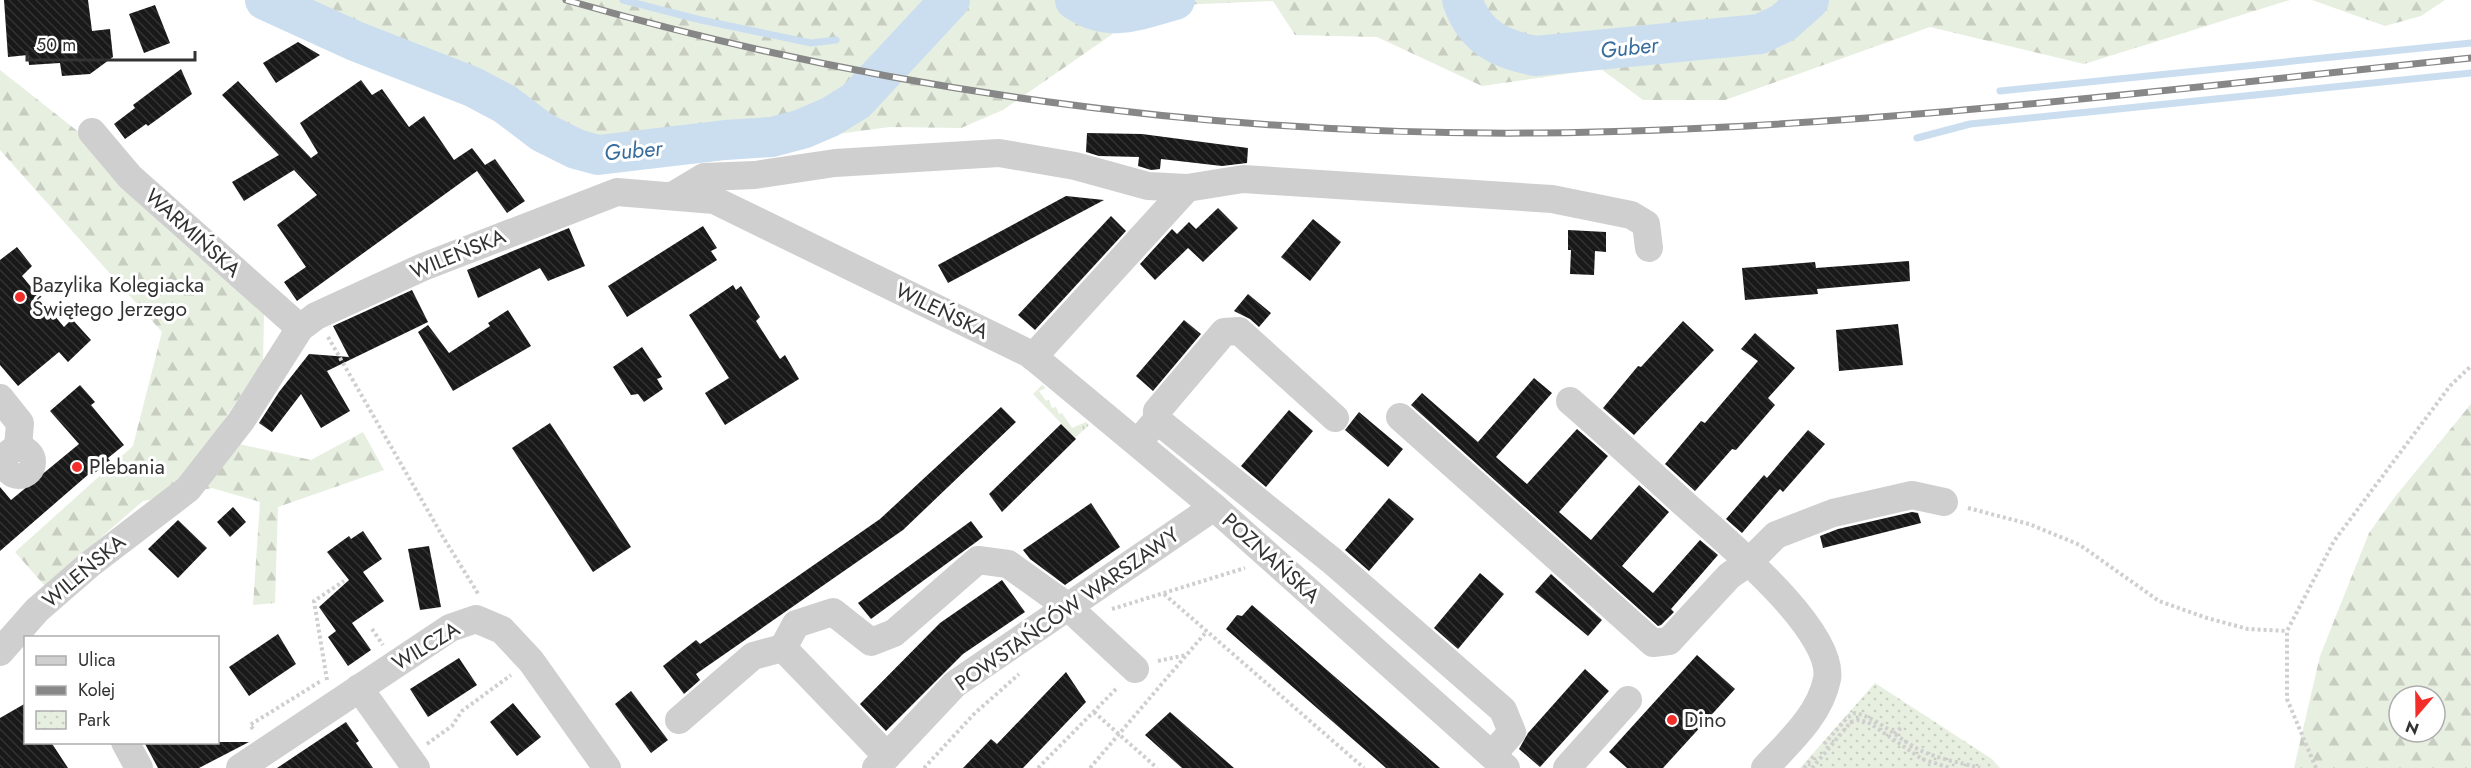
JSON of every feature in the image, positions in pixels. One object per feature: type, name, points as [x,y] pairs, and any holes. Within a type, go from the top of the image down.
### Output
[{"type":"street","name":"WARMIŃSKA","points":[[92,132],[129,177],[308,322]]},
{"type":"street","points":[[674,195],[704,177],[755,175],[835,163],[999,153],[1075,166],[1148,186],[1187,188],[1244,179],[1552,199],[1631,214],[1646,224],[1649,248]]},
{"type":"street","points":[[1032,356],[1187,188]]},
{"type":"street","name":"WILEŃSKA","points":[[0,652],[37,610],[90,564],[188,489],[241,421],[308,322],[423,267],[617,192],[714,200],[1032,356]]},
{"type":"street","points":[[1137,444],[1157,420],[1157,411],[1224,332],[1239,331],[1335,418]]},
{"type":"street","name":"POZNAŃSKA","points":[[1032,356],[1214,507],[1499,762]]},
{"type":"street","points":[[2,400],[20,423],[18,448]]},
{"type":"street","points":[[1570,400],[1766,577],[1804,621],[1822,652],[1827,677],[1814,713],[1765,768]]},
{"type":"street","points":[[1401,417],[1653,643],[1669,641],[1729,576],[1749,562],[1776,535],[1833,513],[1912,495],[1944,502]]},
{"type":"street","points":[[1157,420],[1331,560],[1503,710],[1512,732],[1499,762]]},
{"type":"street","name":"POWSTAŃCÓW WARSZAWY","points":[[881,762],[955,684],[1075,614],[1214,507]]},
{"type":"street","points":[[679,720],[753,656],[783,648],[796,624],[833,612],[871,642],[894,633],[978,560],[1008,564],[1075,614],[1135,669]]},
{"type":"street","name":"WILCZA","points":[[243,767],[450,628],[476,620],[496,627]]},
{"type":"street","points":[[496,627],[502,630],[531,661],[607,768]]},
{"type":"street","points":[[783,648],[881,762]]},
{"type":"street","points":[[0,666],[24,655]]},
{"type":"street","points":[[360,688],[413,763]]},
{"type":"street","points":[[1567,768],[1628,700]]},
{"type":"street","points":[[126,744],[139,768]]},
{"type":"path","points":[[308,322],[443,537],[496,627]]},
{"type":"path","points":[[2316,768],[2287,699],[2287,631],[2334,541],[2450,386],[2471,366]]},
{"type":"path","points":[[1944,502],[2029,524],[2080,545],[2159,601],[2207,618],[2248,629],[2287,631]]},
{"type":"path","points":[[1075,614],[1088,615],[1164,594],[1254,565]]},
{"type":"path","points":[[326,678],[314,601],[344,580]]},
{"type":"path","points":[[1164,594],[1364,768]]},
{"type":"path","points":[[1090,768],[1207,631]]},
{"type":"path","points":[[413,763],[452,726],[462,711],[531,661]]},
{"type":"path","points":[[924,768],[974,714],[1026,667]]},
{"type":"path","points":[[1038,768],[1094,712],[1157,768]]},
{"type":"path","points":[[1804,768],[1847,718],[1855,713],[1866,715],[1932,755],[1980,768]]},
{"type":"path","points":[[1812,768],[1851,722],[1858,720],[1868,722],[1922,759],[1948,768]]},
{"type":"path","points":[[1890,738],[1902,727]]},
{"type":"green space","points":[[272,0],[2290,0],[2084,64],[1930,27],[1725,100],[1643,100],[1601,69],[1482,86],[1377,37],[1295,35],[1273,1],[1153,6],[1003,110],[961,128],[890,127],[672,156],[603,154],[556,147],[512,126],[345,25]]},
{"type":"green space","points":[[2312,0],[2445,0],[2421,16],[2385,26]]},
{"type":"green space","points":[[0,70],[85,137],[264,313],[263,362],[212,438],[311,460],[363,432],[384,470],[278,507],[275,603],[253,605],[260,502],[212,488],[143,501],[45,586],[15,552],[133,446],[162,332],[0,150]]},
{"type":"green space","points":[[1042,385],[1046,388],[1039,391],[1046,401],[1049,400],[1052,408],[1056,407],[1059,414],[1062,413],[1072,428],[1086,422],[1089,425],[1075,438],[1033,394]]},
{"type":"green space","points":[[2471,404],[2471,768],[2294,768],[2320,656],[2369,533],[2394,498]]},
{"type":"green space","points":[[1875,683],[1992,759],[2000,768],[1800,768]]},
{"type":"building","points":[[4,0],[88,0],[92,31],[110,29],[113,57],[90,74],[62,76],[60,63],[29,65],[28,55],[8,57]]},
{"type":"building","points":[[155,5],[170,43],[144,53],[129,14]]},
{"type":"building","points":[[298,42],[320,55],[276,83],[263,63]]},
{"type":"building","points":[[181,69],[192,94],[148,126],[146,124],[125,139],[114,124],[135,108],[133,105]]},
{"type":"building","points":[[361,80],[372,95],[382,89],[409,127],[424,116],[454,160],[472,148],[485,165],[495,159],[525,201],[507,213],[477,171],[297,301],[284,282],[306,267],[277,225],[317,195],[294,170],[244,201],[232,182],[279,155],[222,95],[238,81],[311,158],[318,153],[300,123]]},
{"type":"building","points":[[1087,133],[1142,134],[1248,148],[1247,163],[1222,166],[1161,159],[1160,169],[1151,170],[1138,166],[1139,157],[1099,156],[1086,152]]},
{"type":"building","points":[[1066,196],[1104,200],[948,283],[938,265]]},
{"type":"building","points":[[1218,208],[1238,228],[1203,262],[1188,248],[1155,280],[1140,264],[1172,229],[1177,234],[1189,222],[1196,229]]},
{"type":"building","points":[[1111,216],[1126,231],[1035,330],[1018,315]]},
{"type":"building","points":[[1313,219],[1341,242],[1310,281],[1281,257]]},
{"type":"building","points":[[703,226],[717,248],[711,251],[717,260],[627,317],[608,286]]},
{"type":"building","points":[[569,228],[585,266],[548,281],[540,268],[478,298],[467,270]]},
{"type":"building","points":[[1568,230],[1606,232],[1606,252],[1595,251],[1594,275],[1570,274],[1571,250],[1568,250]]},
{"type":"building","name":"Bazylika Kolegiacka Świętego Jerzego","points":[[17,247],[32,266],[22,276],[64,327],[72,319],[91,340],[68,362],[59,352],[18,386],[0,365],[0,260]]},
{"type":"building","points":[[1909,261],[1910,281],[1817,289],[1818,294],[1745,300],[1742,268],[1815,262],[1816,268]]},
{"type":"building","points":[[733,285],[736,290],[741,286],[760,317],[756,321],[780,359],[785,355],[799,379],[725,425],[705,393],[729,378],[689,315]]},
{"type":"building","points":[[412,290],[428,322],[327,371],[350,411],[321,428],[301,394],[272,432],[259,423],[279,392],[309,354],[349,357],[333,326]]},
{"type":"building","points":[[1248,294],[1271,313],[1259,327],[1250,319],[1234,311]]},
{"type":"building","points":[[508,310],[531,346],[453,391],[418,332],[428,325],[449,353],[490,326],[488,323]]},
{"type":"building","points":[[1184,320],[1201,334],[1153,391],[1136,376]]},
{"type":"building","points":[[1683,321],[1714,350],[1634,435],[1603,408],[1638,366],[1641,367]]},
{"type":"building","points":[[1898,324],[1903,365],[1839,371],[1836,330]]},
{"type":"building","points":[[1755,333],[1795,368],[1768,398],[1775,405],[1736,450],[1732,449],[1695,491],[1665,464],[1701,421],[1705,423],[1758,361],[1741,349]]},
{"type":"building","points":[[642,347],[662,377],[657,379],[663,389],[644,402],[638,394],[631,395],[613,367]]},
{"type":"building","points":[[1534,378],[1552,393],[1496,457],[1527,484],[1577,429],[1608,456],[1559,512],[1591,540],[1639,485],[1669,512],[1622,566],[1653,593],[1700,540],[1718,555],[1671,609],[1674,612],[1661,625],[1658,626],[1411,405],[1422,393],[1478,442]]},
{"type":"building","name":"Plebania","points":[[80,385],[95,402],[91,405],[124,445],[108,458],[110,461],[92,475],[90,473],[0,551],[0,487],[11,500],[79,444],[50,411]]},
{"type":"building","points":[[1001,407],[1016,422],[903,530],[696,674],[700,680],[684,694],[663,666],[696,640],[700,644],[880,519]]},
{"type":"building","points":[[1289,410],[1313,431],[1266,487],[1241,466]]},
{"type":"building","points":[[1359,412],[1403,449],[1388,467],[1345,430]]},
{"type":"building","points":[[550,423],[631,547],[593,572],[512,448]]},
{"type":"building","points":[[1061,424],[1076,439],[1002,512],[989,494]]},
{"type":"building","points":[[1808,430],[1825,444],[1783,492],[1780,489],[1742,533],[1726,519],[1764,475],[1767,478]]},
{"type":"building","points":[[1389,498],[1414,519],[1369,571],[1345,550]]},
{"type":"building","points":[[1091,503],[1120,547],[1065,585],[1030,559],[1023,550]]},
{"type":"building","points":[[233,507],[246,522],[230,537],[217,522]]},
{"type":"building","points":[[1912,512],[1918,513],[1921,523],[1823,548],[1820,536],[1838,529]]},
{"type":"building","points":[[178,520],[207,548],[178,578],[148,549]]},
{"type":"building","points":[[971,521],[983,537],[871,619],[858,603]]},
{"type":"building","points":[[363,531],[382,559],[363,572],[384,601],[352,623],[371,650],[348,666],[328,637],[336,631],[319,607],[349,580],[327,552],[349,536],[351,539]]},
{"type":"building","points":[[429,546],[441,607],[420,610],[408,549]]},
{"type":"building","points":[[1480,573],[1504,594],[1458,649],[1434,628]]},
{"type":"building","points":[[1551,574],[1602,620],[1588,636],[1535,592]]},
{"type":"building","points":[[1002,580],[1025,612],[963,654],[886,731],[860,704],[940,623]]},
{"type":"building","points":[[1252,605],[1440,768],[1386,768],[1226,629],[1237,615],[1242,616]]},
{"type":"building","points":[[278,634],[296,664],[249,696],[229,667]]},
{"type":"building","name":"Dino","points":[[1697,655],[1735,689],[1663,768],[1627,768],[1609,752]]},
{"type":"building","points":[[459,658],[477,685],[428,717],[410,689]]},
{"type":"building","points":[[1585,669],[1609,691],[1540,767],[1519,749],[1528,733]]},
{"type":"building","points":[[1066,672],[1086,702],[1023,768],[963,768],[991,739],[997,744]]},
{"type":"building","points":[[631,691],[668,740],[651,753],[615,704]]},
{"type":"building","points":[[513,703],[541,737],[517,756],[490,722]]},
{"type":"building","points":[[24,704],[24,744],[52,744],[68,768],[0,768],[0,718]]},
{"type":"building","points":[[1170,712],[1234,768],[1182,768],[1145,735]]},
{"type":"building","points":[[346,722],[359,741],[356,743],[373,768],[277,768]]},
{"type":"building","points":[[249,742],[199,768],[158,768],[145,744]]},
{"type":"waterway","name":"Guber","points":[[265,0],[355,41],[473,87],[505,104],[542,132],[576,149],[598,155],[725,140],[772,137],[802,129],[830,117],[856,101],[950,0]]},
{"type":"waterway","points":[[623,0],[701,20],[811,43],[836,40]]},
{"type":"waterway","name":"Guber","points":[[1075,0],[1100,12],[1112,13],[1136,11],[1175,0]]},
{"type":"waterway","name":"Guber","points":[[1462,0],[1474,23],[1490,39],[1511,50],[1536,56],[1760,34],[1783,23],[1809,0]]},
{"type":"waterway","points":[[914,20],[926,26]]},
{"type":"waterway","points":[[2000,91],[2471,43]]},
{"type":"waterway","points":[[1594,52],[1594,63]]},
{"type":"waterway","points":[[1917,138],[1970,124],[2471,73]]},
{"type":"railway","points":[[566,0],[685,32],[804,60],[925,83],[1047,102],[1170,116],[1292,126],[1415,132],[1538,133],[1772,125],[2122,95],[2471,58]]},
{"type":"place","name":"Bazylika Kolegiacka Świętego Jerzego","points":[[20,297]]},
{"type":"place","name":"Plebania","points":[[77,467]]},
{"type":"place","name":"Dino","points":[[1672,720]]}]
